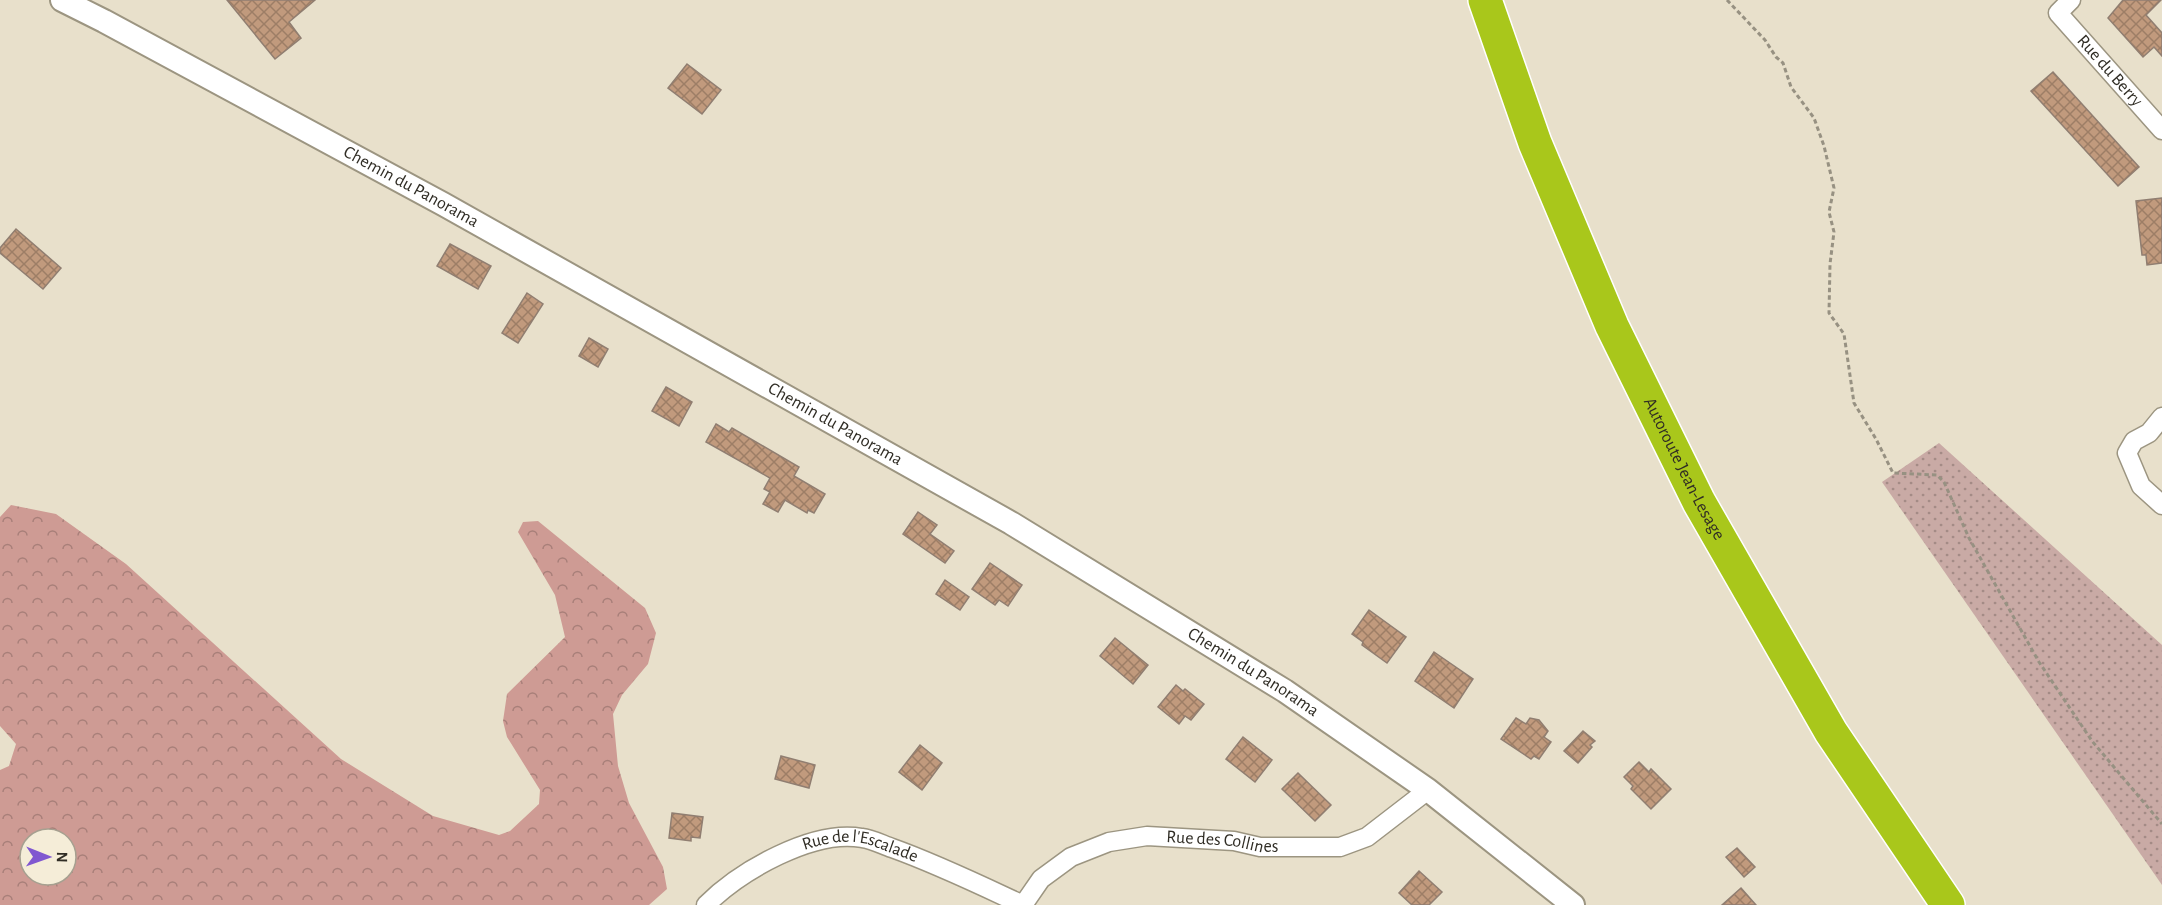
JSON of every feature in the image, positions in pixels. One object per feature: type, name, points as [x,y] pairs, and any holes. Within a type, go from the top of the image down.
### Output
[{"type":"highway","name":"Autoroute Jean-Lesage","points":[[1485,0],[1535,143],[1608,315],[1699,502],[1832,732],[1948,905]]},
{"type":"street","name":"Chemin du Panorama","points":[[62,0],[453,210],[1011,523],[1285,691],[1428,790],[1573,905]]},
{"type":"street","name":"Rue du Berry","points":[[2065,6],[2162,130]]},
{"type":"street","points":[[2162,417],[2149,433],[2134,441],[2127,453],[2141,486],[2162,505]]},
{"type":"street","name":"Rue des Collines","points":[[1023,905],[1041,879],[1071,857],[1109,842],[1147,836],[1234,841],[1260,847],[1340,847],[1367,837],[1428,790]]},
{"type":"street","name":"Rue de l'Escalade","points":[[706,905],[724,888],[788,850],[823,838],[862,837],[916,857],[1023,905]]},
{"type":"path","points":[[1727,0],[1765,40],[1776,57],[1783,63],[1791,87],[1814,118],[1824,146],[1834,188],[1828,212],[1834,232],[1830,264],[1829,312],[1844,334],[1854,403],[1893,473],[1937,475],[1944,482],[1968,538],[2039,662],[2092,741],[2162,824]]},
{"type":"shaded area","points":[[1939,443],[2162,645],[2162,885],[1882,482]]},
{"type":"green space","points":[[11,505],[56,514],[126,564],[341,759],[433,816],[499,835],[510,831],[539,804],[540,790],[507,737],[503,721],[507,694],[565,637],[555,595],[518,532],[523,522],[538,521],[645,608],[656,633],[648,664],[622,695],[613,714],[618,766],[629,803],[663,867],[667,889],[649,905],[0,905],[0,770],[9,766],[16,744],[0,726],[0,517]]},
{"type":"building","points":[[227,0],[315,0],[289,22],[301,38],[275,59]]},
{"type":"building","points":[[2123,0],[2161,0],[2146,15],[2162,33],[2162,56],[2154,47],[2143,57],[2108,18]]},
{"type":"building","points":[[687,64],[721,90],[702,114],[668,88]]},
{"type":"building","points":[[2053,72],[2139,167],[2118,186],[2031,91]]},
{"type":"building","points":[[2162,198],[2162,263],[2147,265],[2146,255],[2142,255],[2136,201]]},
{"type":"building","points":[[16,229],[61,268],[43,289],[0,253],[0,248]]},
{"type":"building","points":[[450,244],[491,266],[478,289],[437,266]]},
{"type":"building","points":[[527,293],[543,304],[518,343],[502,333]]},
{"type":"building","points":[[589,338],[608,349],[598,367],[579,356]]},
{"type":"building","points":[[666,387],[692,402],[679,426],[652,411]]},
{"type":"building","points":[[716,424],[729,432],[732,428],[799,467],[794,476],[825,494],[814,513],[808,510],[807,513],[785,500],[778,512],[763,504],[770,492],[764,489],[770,478],[706,442]]},
{"type":"building","points":[[918,512],[937,525],[930,534],[954,551],[945,563],[903,534]]},
{"type":"building","points":[[990,563],[1022,585],[1008,606],[999,600],[995,605],[972,589]]},
{"type":"building","points":[[945,580],[969,597],[960,610],[936,594]]},
{"type":"building","points":[[1369,610],[1406,637],[1387,663],[1362,645],[1363,642],[1352,634]]},
{"type":"building","points":[[1115,638],[1148,665],[1133,684],[1100,656]]},
{"type":"building","points":[[1434,652],[1473,679],[1454,708],[1415,681]]},
{"type":"building","points":[[1176,685],[1204,704],[1191,720],[1185,716],[1179,724],[1158,707]]},
{"type":"building","points":[[1516,718],[1526,724],[1530,718],[1539,720],[1548,731],[1544,737],[1551,742],[1539,759],[1534,756],[1531,759],[1501,739]]},
{"type":"building","points":[[1583,731],[1595,741],[1578,763],[1564,751]]},
{"type":"building","points":[[1243,737],[1272,760],[1255,782],[1226,759]]},
{"type":"building","points":[[920,745],[942,763],[922,790],[899,772]]},
{"type":"building","points":[[781,756],[815,765],[809,788],[775,779]]},
{"type":"building","points":[[1639,762],[1649,772],[1651,769],[1671,789],[1651,809],[1631,789],[1633,786],[1624,777]]},
{"type":"building","points":[[1298,773],[1331,805],[1315,821],[1282,789]]},
{"type":"building","points":[[672,813],[703,817],[700,838],[691,837],[691,841],[669,838]]},
{"type":"building","points":[[1737,848],[1755,867],[1744,877],[1726,857]]},
{"type":"building","points":[[1419,871],[1442,892],[1429,905],[1412,905],[1399,893]]},
{"type":"building","points":[[1741,888],[1756,905],[1722,905]]}]
